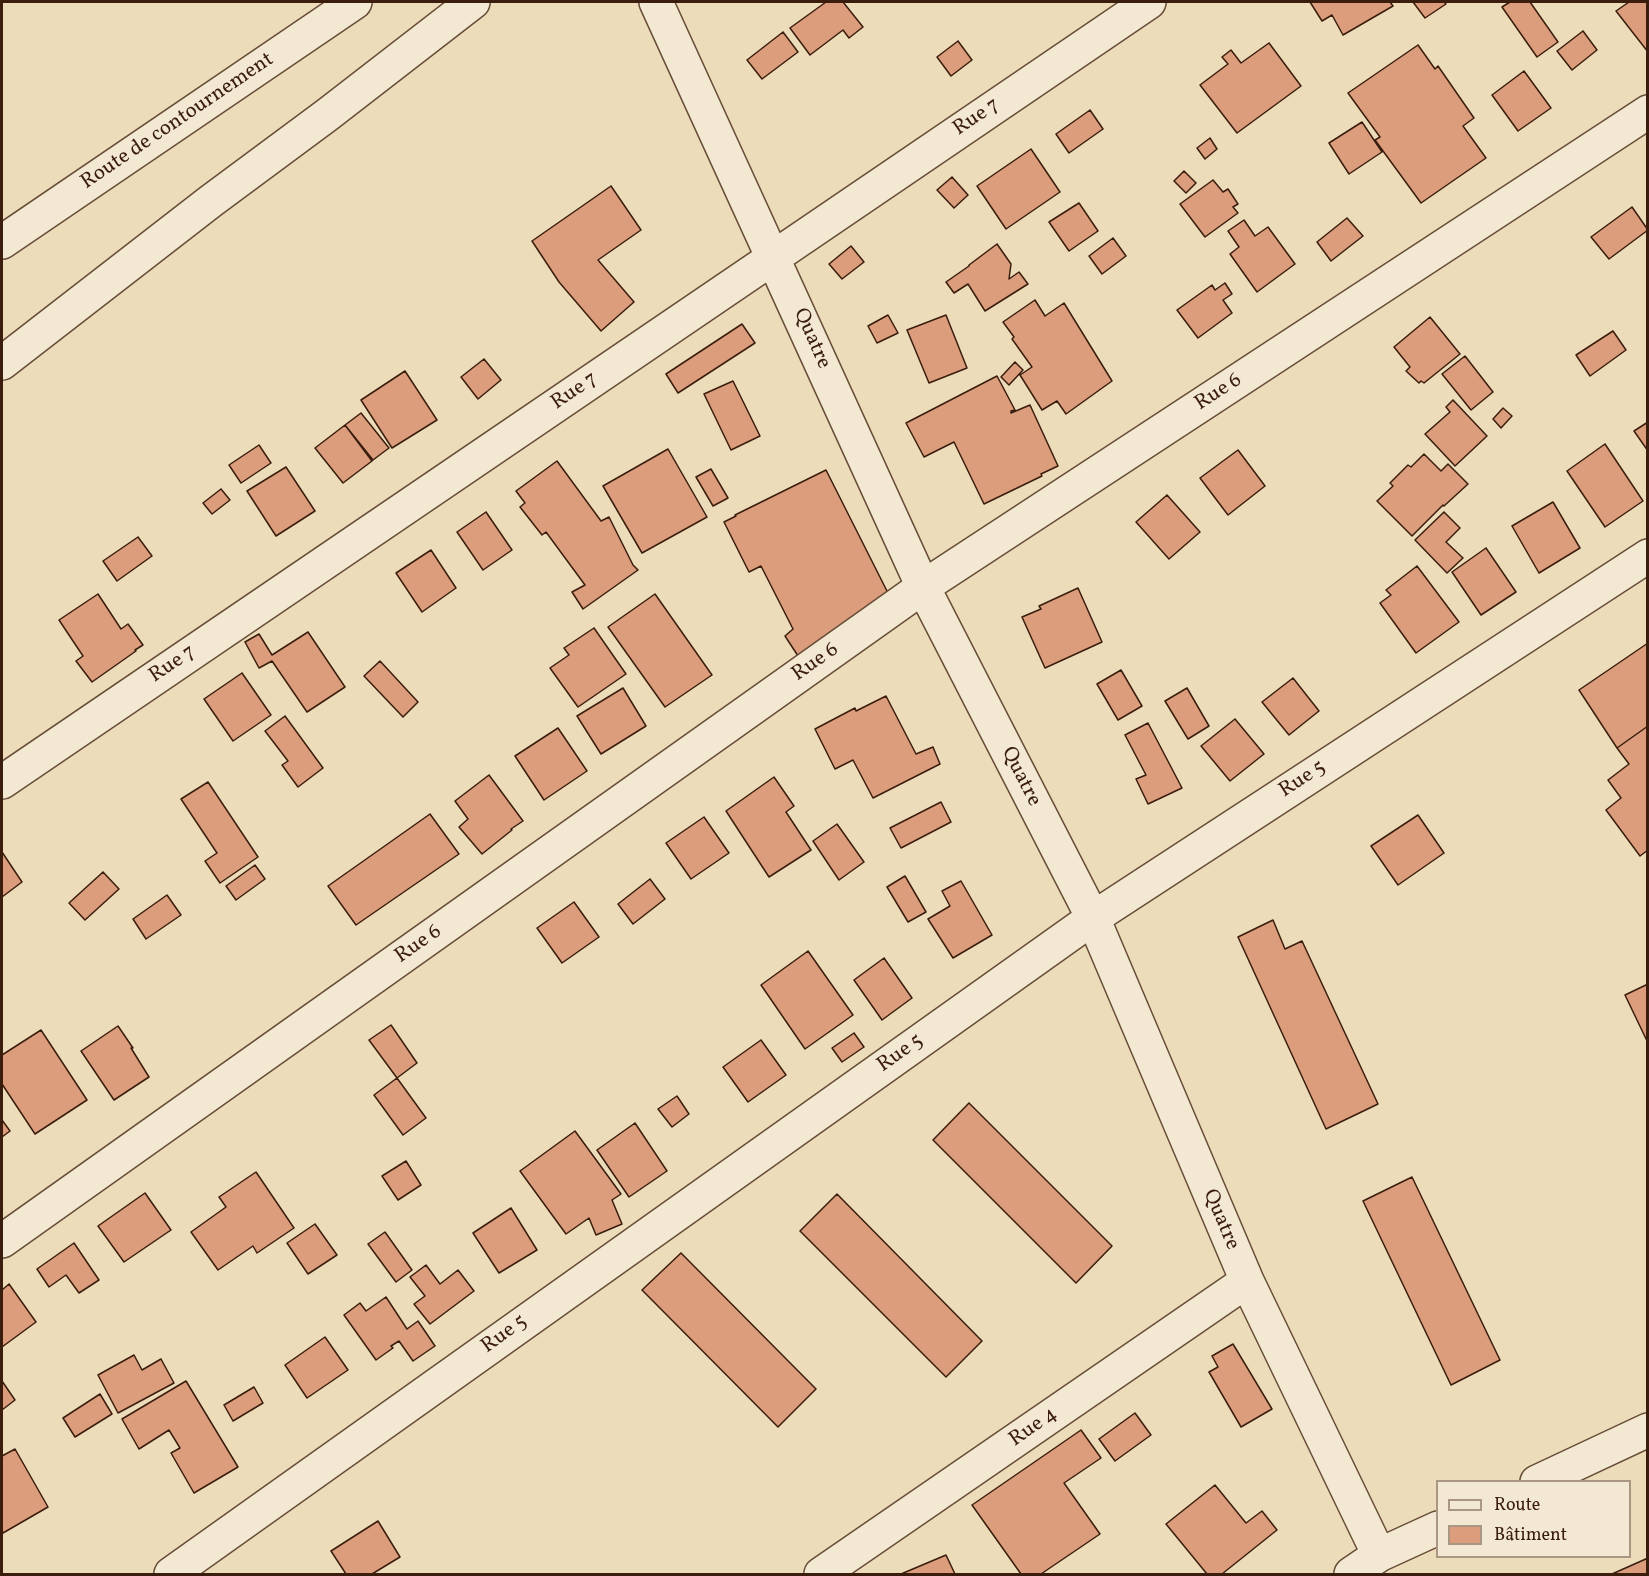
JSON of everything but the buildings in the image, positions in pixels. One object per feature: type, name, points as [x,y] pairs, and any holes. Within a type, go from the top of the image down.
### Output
[{"type":"street","name":"Route de contournement","points":[[2,242],[355,2]]},
{"type":"street","points":[[2,363],[473,2]]},
{"type":"street","name":"Quatre","points":[[656,2],[923,587],[1093,918],[1246,1281],[1379,1555]]},
{"type":"street","name":"Rue 7","points":[[2,782],[1149,2]]},
{"type":"street","name":"Rue 6","points":[[2,1241],[923,587],[1647,112]]},
{"type":"street","name":"Rue 5","points":[[171,1575],[1093,918],[1647,556]]},
{"type":"street","name":"Rue 4","points":[[821,1575],[1246,1281]]},
{"type":"street","points":[[1541,1480],[1647,1430]]},
{"type":"street","points":[[1351,1575],[1379,1555],[1436,1527]]}]
